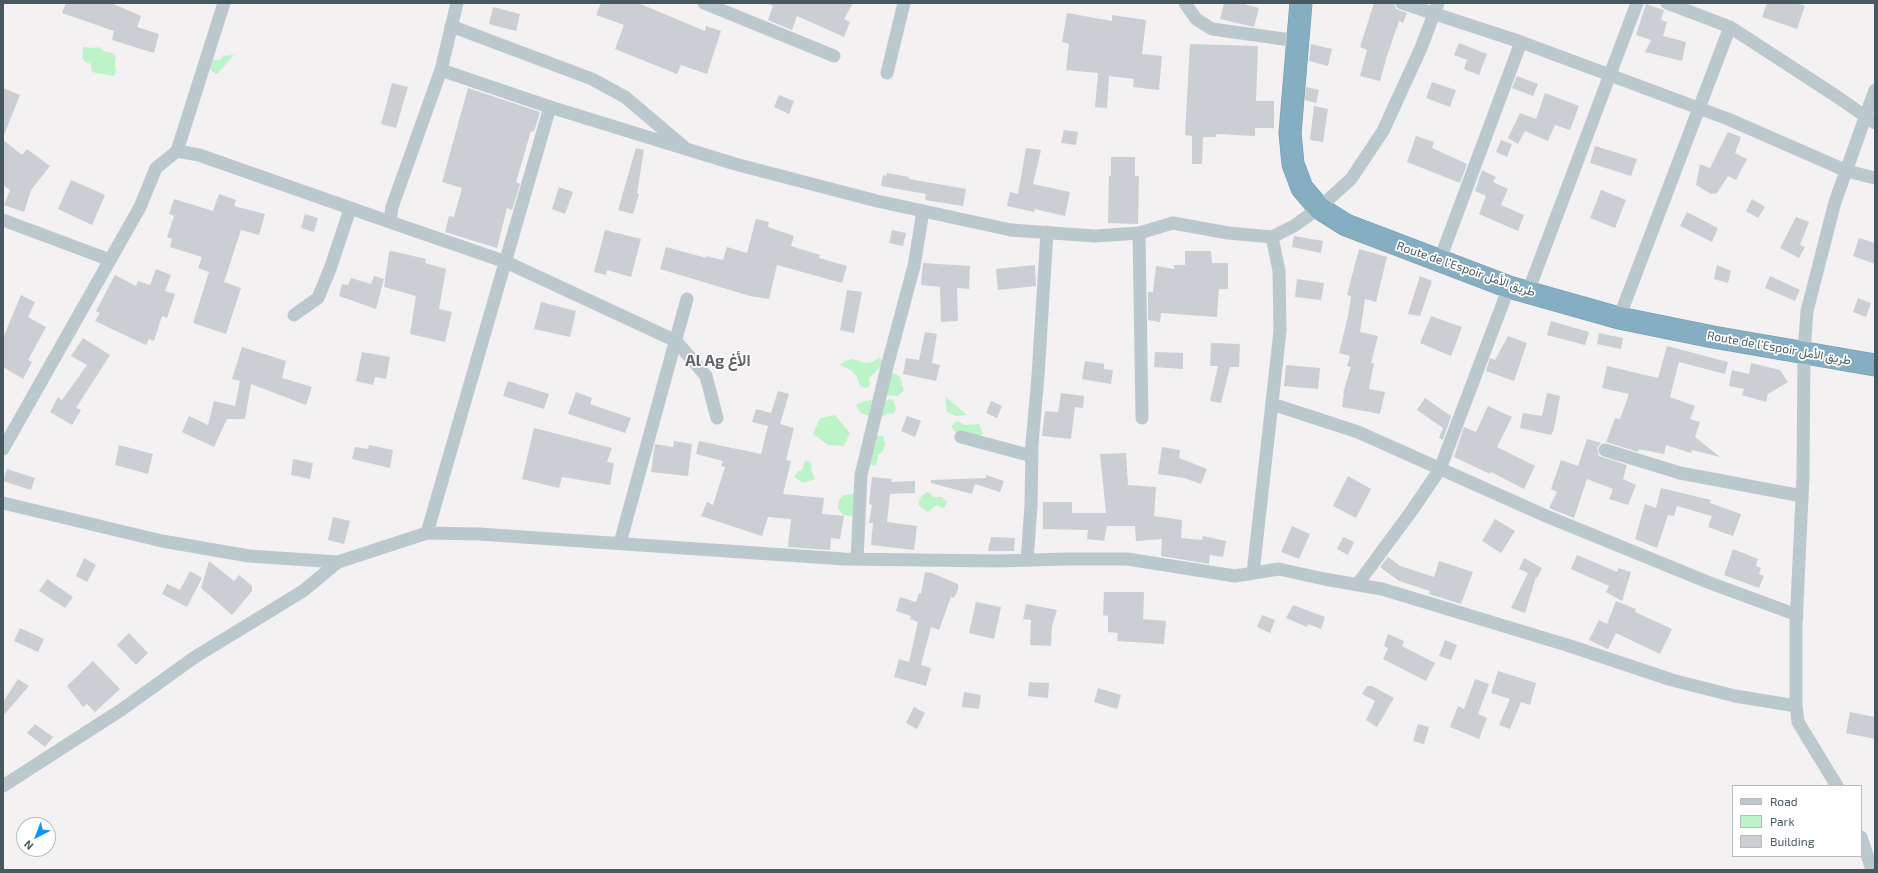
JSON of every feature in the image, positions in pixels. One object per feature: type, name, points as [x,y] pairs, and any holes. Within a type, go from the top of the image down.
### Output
[{"type":"highway","name":"Route de l’Espoir طريق الأمل","points":[[1301,3],[1290,133],[1293,164],[1302,188],[1319,208],[1346,226],[1439,262],[1518,290],[1620,318],[1713,337],[1875,365]]},
{"type":"street","points":[[3,449],[140,207],[156,168],[177,150],[224,3]]},
{"type":"street","points":[[390,222],[392,207],[441,70],[457,3]]},
{"type":"street","points":[[704,3],[834,56]]},
{"type":"street","points":[[887,73],[904,3]]},
{"type":"street","points":[[1185,3],[1196,19],[1212,29],[1298,41]]},
{"type":"street","points":[[1402,3],[1436,9],[1728,119],[1847,171],[1875,178]]},
{"type":"street","points":[[1357,585],[1413,509],[1440,469],[1610,75],[1637,3]]},
{"type":"street","points":[[1667,3],[1730,28],[1871,119]]},
{"type":"street","points":[[441,70],[550,107],[735,164],[923,211],[1011,230],[1095,236],[1139,233],[1173,223],[1228,233],[1272,238],[1294,226],[1319,208],[1351,179],[1383,131],[1421,48],[1436,9]]},
{"type":"street","points":[[451,26],[592,79],[625,97],[687,149]]},
{"type":"street","points":[[1620,318],[1730,28]]},
{"type":"street","points":[[1439,262],[1521,42]]},
{"type":"street","points":[[1836,785],[1798,722],[1796,706],[1797,615],[1802,496],[1804,352],[1807,311],[1835,202],[1847,171],[1871,119],[1875,90]]},
{"type":"street","points":[[427,533],[550,107]]},
{"type":"street","points":[[177,150],[199,155],[350,209],[506,262],[676,341],[706,376],[717,418]]},
{"type":"street","points":[[294,315],[318,298],[330,269],[350,209]]},
{"type":"street","points":[[857,559],[861,474],[888,363],[914,266],[923,211]]},
{"type":"street","points":[[3,220],[110,260]]},
{"type":"street","points":[[1027,560],[1031,506],[1032,456],[1047,232]]},
{"type":"street","points":[[1139,233],[1142,418]]},
{"type":"street","points":[[1253,573],[1280,330],[1278,271],[1272,238]]},
{"type":"street","points":[[620,543],[687,300]]},
{"type":"street","points":[[1272,404],[1358,432],[1553,518],[1710,583],[1797,615]]},
{"type":"street","points":[[961,437],[1032,456]]},
{"type":"street","points":[[1605,450],[1680,473],[1802,496]]},
{"type":"street","points":[[3,503],[169,542],[249,556],[338,562]]},
{"type":"street","points":[[3,786],[121,710],[195,657],[303,590],[338,562],[427,533],[479,534],[857,559],[1127,560],[1235,576],[1279,569],[1324,580],[1382,589],[1570,646],[1672,680],[1735,696],[1796,706]]},
{"type":"street","points":[[1862,839],[1872,870]]},
{"type":"green space","points":[[83,47],[99,47],[104,51],[112,53],[116,57],[116,71],[114,76],[92,72],[91,64],[85,62],[82,58]]},
{"type":"green space","points":[[234,55],[217,74],[210,70],[211,60],[220,60],[223,56]]},
{"type":"green space","points":[[879,357],[884,363],[869,378],[870,386],[865,388],[860,386],[857,377],[851,370],[840,365],[845,361],[853,359],[865,363],[873,362]]},
{"type":"green space","points":[[891,372],[900,377],[904,390],[898,396],[884,395]]},
{"type":"green space","points":[[945,396],[967,415],[956,416],[947,412]]},
{"type":"green space","points":[[890,398],[894,402],[896,409],[893,414],[888,413],[880,418],[883,404]]},
{"type":"green space","points":[[872,400],[869,416],[861,413],[856,405]]},
{"type":"green space","points":[[835,415],[850,433],[844,446],[828,445],[813,434],[820,418]]},
{"type":"green space","points":[[957,421],[965,425],[979,424],[983,434],[974,437],[955,432],[951,426]]},
{"type":"green space","points":[[875,436],[883,436],[885,444],[883,451],[878,455],[876,466],[871,465],[869,460]]},
{"type":"green space","points":[[805,461],[809,461],[812,465],[811,469],[815,479],[803,483],[794,477],[798,471],[802,470]]},
{"type":"green space","points":[[928,492],[934,497],[942,497],[947,502],[944,508],[936,505],[928,512],[918,505],[921,496]]},
{"type":"green space","points":[[853,494],[860,496],[853,516],[843,515],[838,508],[839,500],[843,495]]},
{"type":"building","points":[[66,3],[111,3],[141,16],[137,27],[159,34],[154,53],[112,40],[114,31],[62,13]]},
{"type":"building","points":[[601,3],[638,3],[705,31],[706,26],[721,31],[707,74],[681,65],[677,74],[615,49],[624,25],[596,15]]},
{"type":"building","points":[[766,3],[853,3],[844,19],[850,22],[844,37],[797,16],[792,30],[768,20],[773,6]]},
{"type":"building","points":[[1224,3],[1240,3],[1259,8],[1254,27],[1220,19]]},
{"type":"building","points":[[1374,3],[1394,3],[1396,9],[1407,13],[1403,23],[1399,21],[1380,81],[1360,76],[1367,50],[1360,47]]},
{"type":"building","points":[[1767,3],[1796,3],[1805,6],[1797,29],[1762,17]]},
{"type":"building","points":[[1646,4],[1664,10],[1661,20],[1667,22],[1663,36],[1686,42],[1682,61],[1645,52],[1651,40],[1636,35]]},
{"type":"building","points":[[493,7],[520,14],[516,31],[489,24]]},
{"type":"building","points":[[1067,13],[1112,21],[1112,15],[1146,20],[1142,54],[1162,56],[1159,90],[1133,87],[1134,79],[1109,76],[1107,108],[1095,107],[1098,73],[1066,70],[1069,44],[1062,42]]},
{"type":"building","points":[[1459,43],[1487,54],[1479,75],[1464,69],[1467,60],[1454,55]]},
{"type":"building","points":[[1190,44],[1258,46],[1256,101],[1274,101],[1274,128],[1255,128],[1255,136],[1216,134],[1216,137],[1203,137],[1202,164],[1192,164],[1192,136],[1185,135]]},
{"type":"building","points":[[1311,44],[1332,49],[1328,66],[1309,61]]},
{"type":"building","points":[[1517,76],[1538,84],[1533,96],[1512,88]]},
{"type":"building","points":[[1432,82],[1456,90],[1450,107],[1426,98]]},
{"type":"building","points":[[392,83],[408,87],[396,128],[381,124]]},
{"type":"building","points":[[1306,87],[1319,90],[1316,103],[1305,100]]},
{"type":"building","points":[[3,88],[20,95],[4,135],[3,135]]},
{"type":"building","points":[[468,88],[540,112],[534,132],[531,131],[516,182],[520,184],[512,210],[507,208],[497,248],[445,232],[449,216],[454,217],[462,188],[442,182]]},
{"type":"building","points":[[1545,93],[1579,106],[1570,130],[1555,125],[1548,141],[1525,131],[1518,144],[1508,138],[1520,113],[1536,119]]},
{"type":"building","points":[[779,95],[794,101],[789,114],[774,107]]},
{"type":"building","points":[[1314,106],[1328,109],[1323,142],[1310,140]]},
{"type":"building","points":[[1064,130],[1078,132],[1076,145],[1061,143]]},
{"type":"building","points":[[1728,132],[1741,137],[1735,153],[1747,159],[1736,180],[1728,176],[1717,193],[1711,194],[1696,185],[1700,164],[1710,168]]},
{"type":"building","points":[[1416,136],[1434,142],[1432,148],[1467,164],[1460,183],[1407,162]]},
{"type":"building","points":[[3,140],[22,155],[27,149],[50,166],[31,190],[24,212],[4,205],[10,190],[3,185]]},
{"type":"building","points":[[1501,140],[1512,144],[1507,157],[1496,152]]},
{"type":"building","points":[[1595,146],[1637,159],[1631,176],[1590,163]]},
{"type":"building","points":[[636,148],[644,150],[637,193],[639,194],[633,214],[618,210]]},
{"type":"building","points":[[1026,148],[1041,150],[1033,184],[1070,192],[1065,216],[1035,209],[1034,212],[1007,206],[1010,192],[1018,194]]},
{"type":"building","points":[[1111,157],[1135,157],[1135,176],[1139,176],[1138,224],[1108,223]]},
{"type":"building","points":[[1482,170],[1496,177],[1493,182],[1508,189],[1501,205],[1524,215],[1518,231],[1479,214],[1486,196],[1475,191]]},
{"type":"building","points":[[887,173],[909,177],[909,179],[966,189],[963,206],[925,200],[926,194],[881,186],[883,175],[886,176]]},
{"type":"building","points":[[71,180],[105,195],[92,225],[58,209]]},
{"type":"building","points":[[559,187],[573,192],[565,214],[552,209]]},
{"type":"building","points":[[1601,190],[1626,200],[1615,228],[1590,218]]},
{"type":"building","points":[[219,194],[236,200],[234,206],[265,214],[259,235],[241,230],[224,282],[241,288],[226,334],[193,323],[209,272],[198,268],[202,257],[170,247],[172,239],[167,237],[174,216],[169,214],[174,199],[213,211]]},
{"type":"building","points":[[1752,199],[1765,207],[1758,218],[1746,211]]},
{"type":"building","points":[[1687,212],[1718,228],[1712,242],[1680,226]]},
{"type":"building","points":[[305,214],[318,218],[314,232],[301,228]]},
{"type":"building","points":[[1796,217],[1809,222],[1800,245],[1805,247],[1799,258],[1780,248]]},
{"type":"building","points":[[756,219],[769,222],[768,227],[794,236],[791,246],[820,255],[819,258],[847,266],[842,283],[777,265],[769,299],[750,296],[660,269],[666,247],[706,258],[706,256],[723,260],[727,247],[747,253]]},
{"type":"building","points":[[605,230],[641,239],[631,277],[607,270],[606,275],[594,272]]},
{"type":"building","points":[[892,230],[906,233],[903,246],[889,243]]},
{"type":"building","points":[[1294,236],[1323,241],[1321,253],[1292,247]]},
{"type":"building","points":[[1859,238],[1875,243],[1875,264],[1853,256]]},
{"type":"building","points":[[1359,249],[1387,257],[1376,302],[1365,299],[1360,332],[1378,336],[1371,363],[1374,363],[1369,389],[1385,392],[1380,414],[1342,407],[1343,393],[1351,367],[1347,366],[1350,356],[1339,353],[1351,296],[1347,295]]},
{"type":"building","points":[[392,251],[426,259],[425,263],[446,269],[439,309],[452,312],[445,342],[410,334],[416,296],[384,287],[389,252]]},
{"type":"building","points":[[1185,251],[1211,251],[1212,263],[1228,263],[1228,289],[1219,289],[1217,317],[1161,313],[1160,322],[1148,320],[1148,292],[1153,292],[1156,266],[1174,269],[1174,265],[1185,265]]},
{"type":"building","points":[[923,263],[970,266],[969,289],[957,288],[958,321],[941,322],[940,287],[921,285]]},
{"type":"building","points":[[1035,265],[1036,286],[998,290],[996,269]]},
{"type":"building","points":[[1717,265],[1731,271],[1728,283],[1714,279]]},
{"type":"building","points":[[156,269],[171,275],[165,291],[175,294],[167,318],[162,316],[154,341],[149,339],[146,345],[95,321],[100,313],[96,311],[115,275],[136,286],[138,281],[150,285]]},
{"type":"building","points":[[374,276],[384,279],[376,309],[339,296],[342,284],[348,285],[351,278],[371,284]]},
{"type":"building","points":[[1420,276],[1432,281],[1420,316],[1408,314]]},
{"type":"building","points":[[1770,276],[1800,290],[1795,301],[1765,288]]},
{"type":"building","points":[[1297,279],[1324,283],[1321,300],[1295,297]]},
{"type":"building","points":[[847,290],[862,292],[854,333],[840,330]]},
{"type":"building","points":[[21,295],[35,302],[28,317],[46,327],[28,360],[32,362],[23,379],[3,367],[3,338]]},
{"type":"building","points":[[1858,298],[1871,303],[1866,317],[1853,312]]},
{"type":"building","points":[[541,302],[576,311],[570,337],[534,329]]},
{"type":"building","points":[[1431,316],[1462,327],[1451,356],[1420,343]]},
{"type":"building","points":[[1551,321],[1589,332],[1585,345],[1547,335]]},
{"type":"building","points":[[925,332],[937,334],[932,363],[940,365],[936,381],[903,374],[906,358],[919,360]]},
{"type":"building","points":[[1599,333],[1623,338],[1621,349],[1597,344]]},
{"type":"building","points":[[1508,336],[1527,343],[1514,381],[1486,371],[1490,358],[1495,360]]},
{"type":"building","points":[[83,338],[110,355],[76,408],[81,410],[72,425],[50,412],[58,397],[62,400],[87,365],[71,356]]},
{"type":"building","points":[[1211,343],[1240,344],[1239,367],[1230,367],[1221,403],[1210,401],[1218,366],[1210,366]]},
{"type":"building","points":[[1667,346],[1728,362],[1725,374],[1679,362],[1670,397],[1695,406],[1690,419],[1700,422],[1695,437],[1720,457],[1692,450],[1691,453],[1666,445],[1664,454],[1639,449],[1638,452],[1606,442],[1615,418],[1620,419],[1629,394],[1602,388],[1607,366],[1658,378]]},
{"type":"building","points":[[242,347],[286,361],[282,378],[312,387],[306,405],[251,384],[245,419],[227,419],[214,447],[182,432],[189,416],[208,425],[214,401],[235,406],[240,381],[232,379]]},
{"type":"building","points":[[362,352],[390,357],[386,379],[375,377],[373,385],[356,381]]},
{"type":"building","points":[[1155,352],[1183,353],[1183,369],[1154,367]]},
{"type":"building","points":[[1085,361],[1104,364],[1104,369],[1113,370],[1111,384],[1082,379]]},
{"type":"building","points":[[1751,363],[1780,370],[1788,382],[1768,394],[1766,402],[1742,395],[1744,389],[1729,386],[1732,370],[1749,374]]},
{"type":"building","points":[[1286,365],[1320,368],[1318,389],[1284,386]]},
{"type":"building","points":[[508,381],[549,394],[544,409],[503,396]]},
{"type":"building","points":[[778,391],[789,394],[780,424],[794,428],[786,460],[791,461],[783,494],[824,498],[822,514],[844,516],[840,539],[831,538],[830,550],[788,547],[791,519],[768,517],[762,536],[701,516],[707,502],[713,505],[725,467],[721,466],[723,461],[696,454],[699,441],[761,454],[768,426],[752,422],[756,409],[771,413]]},
{"type":"building","points":[[576,392],[592,398],[590,404],[631,418],[625,433],[568,414]]},
{"type":"building","points":[[1061,393],[1084,396],[1083,408],[1075,407],[1071,439],[1042,436],[1045,411],[1058,412]]},
{"type":"building","points":[[1547,393],[1560,396],[1554,429],[1551,435],[1520,428],[1523,413],[1542,416]]},
{"type":"building","points":[[1425,398],[1451,416],[1443,440],[1439,438],[1443,428],[1417,410]]},
{"type":"building","points":[[991,401],[1002,406],[997,418],[986,413]]},
{"type":"building","points":[[1488,406],[1512,417],[1497,447],[1535,466],[1524,489],[1491,472],[1490,474],[1454,457],[1464,427],[1476,432]]},
{"type":"building","points":[[907,416],[921,421],[915,437],[901,431]]},
{"type":"building","points":[[534,428],[612,448],[607,462],[614,463],[610,485],[562,477],[559,488],[522,479]]},
{"type":"building","points":[[1587,439],[1601,443],[1597,448],[1599,456],[1627,465],[1623,479],[1636,485],[1628,505],[1609,499],[1613,489],[1587,479],[1574,518],[1549,508],[1557,492],[1551,489],[1561,460],[1578,466]]},
{"type":"building","points":[[674,441],[692,444],[688,476],[651,472],[655,444],[673,447]]},
{"type":"building","points":[[119,445],[153,454],[148,474],[115,465]]},
{"type":"building","points":[[369,445],[393,450],[390,468],[352,459],[355,447],[368,449]]},
{"type":"building","points":[[1162,447],[1180,450],[1179,458],[1207,469],[1201,484],[1184,478],[1158,474]]},
{"type":"building","points":[[1126,453],[1128,485],[1156,487],[1154,516],[1182,520],[1181,538],[1202,540],[1203,536],[1226,541],[1223,557],[1210,555],[1209,564],[1161,556],[1162,539],[1136,541],[1135,526],[1107,526],[1104,541],[1087,539],[1088,530],[1043,529],[1043,502],[1072,502],[1072,513],[1106,513],[1100,454]]},
{"type":"building","points":[[293,459],[313,463],[310,479],[291,475]]},
{"type":"building","points":[[7,469],[35,478],[31,490],[3,481]]},
{"type":"building","points":[[986,475],[1004,481],[1000,492],[975,484],[972,494],[931,483],[931,480],[986,478]]},
{"type":"building","points":[[1348,476],[1371,489],[1356,518],[1333,506]]},
{"type":"building","points":[[872,477],[892,479],[891,482],[915,481],[915,493],[890,494],[887,522],[917,526],[914,550],[871,545],[873,523],[869,523],[872,505],[869,504]]},
{"type":"building","points":[[1661,488],[1711,500],[1710,503],[1741,514],[1733,536],[1708,527],[1712,516],[1677,506],[1674,516],[1668,515],[1657,548],[1635,539],[1645,504],[1656,508]]},
{"type":"building","points":[[333,517],[350,521],[344,544],[328,540]]},
{"type":"building","points":[[1495,519],[1515,531],[1501,553],[1482,541]]},
{"type":"building","points":[[1292,526],[1310,534],[1299,559],[1281,552]]},
{"type":"building","points":[[991,537],[1015,538],[1014,551],[988,551]]},
{"type":"building","points":[[1343,537],[1354,542],[1348,555],[1337,549]]},
{"type":"building","points":[[1733,549],[1758,559],[1756,566],[1761,568],[1759,574],[1764,576],[1759,588],[1724,575]]},
{"type":"building","points":[[1577,555],[1617,572],[1618,568],[1631,572],[1622,601],[1606,592],[1609,586],[1571,569]]},
{"type":"building","points":[[1388,557],[1400,566],[1434,577],[1439,561],[1473,572],[1461,604],[1429,594],[1430,591],[1399,581],[1380,567]]},
{"type":"building","points":[[84,558],[96,565],[87,582],[76,576]]},
{"type":"building","points":[[1524,558],[1542,568],[1537,578],[1536,577],[1525,613],[1511,608],[1528,573],[1519,569]]},
{"type":"building","points":[[209,561],[234,581],[239,575],[252,586],[252,591],[232,615],[201,588]]},
{"type":"building","points":[[190,571],[202,578],[187,607],[162,594],[167,584],[180,590]]},
{"type":"building","points":[[925,572],[932,573],[958,584],[958,589],[954,598],[951,597],[939,630],[931,627],[921,665],[931,668],[926,686],[894,677],[899,659],[909,662],[918,622],[910,619],[911,616],[896,611],[900,597],[916,602],[919,593],[921,594]]},
{"type":"building","points":[[47,579],[73,597],[65,608],[39,591]]},
{"type":"building","points":[[1104,592],[1144,592],[1143,619],[1166,621],[1164,644],[1117,641],[1118,633],[1108,632],[1108,616],[1103,615]]},
{"type":"building","points":[[1616,601],[1636,609],[1635,612],[1672,629],[1660,654],[1616,633],[1608,649],[1589,640],[1599,620],[1607,624]]},
{"type":"building","points":[[976,602],[1001,607],[994,639],[969,633]]},
{"type":"building","points":[[1026,604],[1057,610],[1052,626],[1051,646],[1030,645],[1031,620],[1023,619]]},
{"type":"building","points":[[1293,605],[1325,617],[1321,629],[1308,624],[1307,627],[1286,618]]},
{"type":"building","points":[[1262,615],[1275,620],[1270,633],[1257,627]]},
{"type":"building","points":[[20,628],[44,639],[38,652],[14,641]]},
{"type":"building","points":[[129,633],[148,653],[136,665],[117,645]]},
{"type":"building","points":[[1388,634],[1404,641],[1402,646],[1435,663],[1426,681],[1383,659],[1388,648],[1384,646]]},
{"type":"building","points":[[1445,640],[1457,645],[1451,660],[1439,656]]},
{"type":"building","points":[[93,661],[120,689],[95,712],[87,704],[83,707],[67,686]]},
{"type":"building","points":[[1498,671],[1536,683],[1530,705],[1521,702],[1510,729],[1499,725],[1510,699],[1491,693]]},
{"type":"building","points":[[18,679],[29,686],[3,716],[3,702]]},
{"type":"building","points":[[1475,679],[1489,684],[1478,714],[1487,718],[1479,739],[1450,727],[1458,706],[1464,709]]},
{"type":"building","points":[[1029,682],[1049,683],[1048,698],[1028,696]]},
{"type":"building","points":[[1367,686],[1372,686],[1394,698],[1377,727],[1366,720],[1375,701],[1362,694]]},
{"type":"building","points":[[1098,688],[1121,695],[1117,709],[1094,702]]},
{"type":"building","points":[[964,692],[981,695],[979,709],[962,707]]},
{"type":"building","points":[[914,707],[925,713],[917,729],[906,723]]},
{"type":"building","points":[[1850,712],[1875,717],[1875,739],[1846,733]]},
{"type":"building","points":[[35,724],[53,737],[45,747],[27,733]]},
{"type":"building","points":[[1418,724],[1429,727],[1424,744],[1413,741]]},
{"type":"district","name":"Al Ag الأغ","points":[[718,361]]}]
